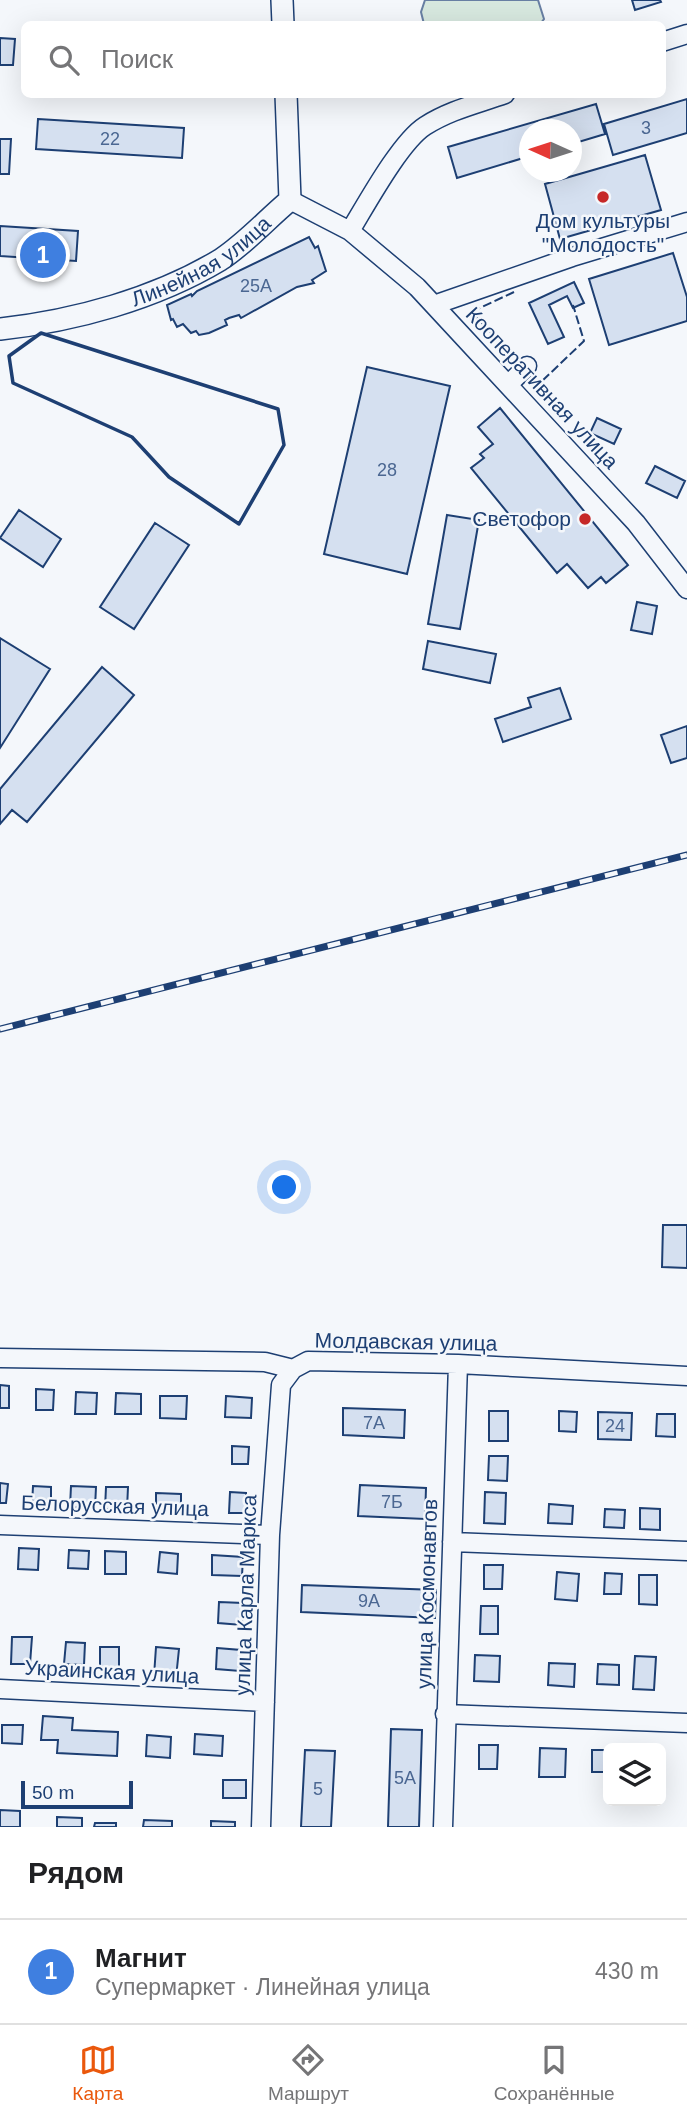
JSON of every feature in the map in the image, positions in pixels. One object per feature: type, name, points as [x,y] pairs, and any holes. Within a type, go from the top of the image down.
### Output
[{"type":"main road","points":[[282,0],[283,21]]},
{"type":"main road","name":"Линейная улица","points":[[0,329],[69,318],[177,283],[223,258],[290,200],[286,98]]},
{"type":"street","points":[[666,41],[687,34]]},
{"type":"street","points":[[350,231],[383,176],[422,128],[466,105],[491,98]]},
{"type":"street","name":"Кооперативная улица","points":[[290,200],[350,231],[434,305],[636,523],[687,589]]},
{"type":"street","points":[[434,305],[572,257],[687,222]]},
{"type":"street","points":[[509,384],[527,366]]},
{"type":"street","name":"Молдавская улица","points":[[0,1358],[265,1362],[293,1369],[308,1361],[457,1364],[687,1376]]},
{"type":"street","name":"улица Космонавтов","points":[[443,1827],[457,1364]]},
{"type":"street","name":"улица Карла Маркса","points":[[261,1827],[270,1535],[281,1385],[293,1369]]},
{"type":"street","name":"Белорусская улица","points":[[0,1525],[270,1535]]},
{"type":"street","points":[[452,1542],[687,1552]]},
{"type":"street","name":"Украинская улица","points":[[0,1689],[265,1702]]},
{"type":"street","points":[[445,1714],[687,1723]]},
{"type":"shaded area","points":[[425,0],[538,0],[544,19],[423,21],[421,12]]},
{"type":"building","points":[[632,0],[660,0],[661,2],[635,10]]},
{"type":"building","points":[[0,38],[15,39],[13,65],[0,65]]},
{"type":"building","points":[[687,99],[687,133],[613,155],[604,124]]},
{"type":"building","points":[[596,104],[605,134],[582,141],[582,119],[544,119]]},
{"type":"building","points":[[38,119],[184,128],[182,158],[36,149]]},
{"type":"building","points":[[519,126],[519,159],[457,178],[448,147]]},
{"type":"building","points":[[0,139],[11,139],[9,174],[0,174]]},
{"type":"building","name":"Дом культуры \"Молодость\"","points":[[645,155],[661,210],[560,239],[545,184],[582,182],[582,173]]},
{"type":"building","points":[[0,226],[78,231],[76,261],[0,256]]},
{"type":"building","points":[[309,237],[315,248],[318,246],[326,271],[312,280],[314,283],[297,287],[241,318],[239,315],[229,318],[225,320],[227,325],[209,333],[191,333],[183,324],[177,327],[173,319],[171,320],[167,305],[191,294],[192,296],[197,291]]},
{"type":"building","points":[[673,253],[687,297],[687,321],[609,345],[589,279]]},
{"type":"building","points":[[574,282],[584,303],[573,308],[567,296],[549,305],[564,337],[548,344],[529,303]]},
{"type":"building","points":[[367,367],[450,386],[407,574],[324,554]]},
{"type":"building","points":[[500,408],[628,565],[606,583],[601,577],[588,588],[567,564],[557,573],[471,468],[484,458],[480,454],[493,444],[478,427]]},
{"type":"building","points":[[597,418],[621,429],[614,444],[590,433]]},
{"type":"building","points":[[655,466],[685,481],[677,498],[646,483]]},
{"type":"building","points":[[19,510],[61,539],[43,567],[0,538]]},
{"type":"building","points":[[447,515],[479,520],[460,629],[428,624]]},
{"type":"building","points":[[155,523],[189,545],[134,629],[100,607]]},
{"type":"building","points":[[637,602],[657,606],[652,634],[631,630]]},
{"type":"building","points":[[0,638],[50,669],[0,748]]},
{"type":"building","points":[[428,641],[496,654],[490,683],[423,669]]},
{"type":"building","points":[[102,667],[134,695],[27,822],[12,810],[0,824],[0,789]]},
{"type":"building","points":[[560,688],[571,719],[503,742],[495,719],[531,707],[528,698]]},
{"type":"building","points":[[687,726],[687,758],[671,763],[661,735]]},
{"type":"building","points":[[663,1225],[687,1225],[687,1268],[662,1267]]},
{"type":"building","points":[[0,1385],[9,1386],[9,1408],[0,1408]]},
{"type":"building","points":[[36,1389],[54,1390],[53,1410],[36,1410]]},
{"type":"building","points":[[76,1392],[97,1393],[96,1414],[75,1414]]},
{"type":"building","points":[[116,1393],[141,1394],[141,1414],[115,1414]]},
{"type":"building","points":[[160,1396],[187,1396],[186,1419],[160,1418]]},
{"type":"building","points":[[226,1396],[252,1398],[251,1418],[225,1417]]},
{"type":"building","points":[[343,1408],[405,1410],[404,1438],[343,1435]]},
{"type":"building","points":[[489,1411],[508,1411],[508,1441],[489,1441]]},
{"type":"building","points":[[559,1411],[577,1412],[576,1432],[559,1431]]},
{"type":"building","points":[[598,1412],[632,1413],[631,1440],[598,1439]]},
{"type":"building","points":[[657,1414],[675,1414],[675,1437],[656,1436]]},
{"type":"building","points":[[232,1446],[249,1447],[248,1464],[232,1464]]},
{"type":"building","points":[[489,1456],[508,1456],[507,1481],[488,1480]]},
{"type":"building","points":[[0,1483],[8,1484],[6,1503],[0,1503]]},
{"type":"building","points":[[360,1485],[426,1488],[425,1519],[358,1516]]},
{"type":"building","points":[[33,1486],[51,1487],[51,1507],[32,1506]]},
{"type":"building","points":[[71,1486],[96,1487],[95,1508],[70,1507]]},
{"type":"building","points":[[106,1487],[128,1487],[127,1509],[105,1509]]},
{"type":"building","points":[[230,1492],[246,1493],[246,1513],[229,1513]]},
{"type":"building","points":[[485,1492],[506,1493],[505,1524],[484,1523]]},
{"type":"building","points":[[156,1493],[181,1494],[181,1509],[156,1509]]},
{"type":"building","points":[[549,1504],[573,1506],[572,1524],[548,1523]]},
{"type":"building","points":[[640,1508],[660,1509],[660,1530],[640,1529]]},
{"type":"building","points":[[605,1509],[625,1510],[624,1528],[604,1527]]},
{"type":"building","points":[[19,1548],[39,1549],[38,1570],[18,1569]]},
{"type":"building","points":[[69,1550],[89,1551],[88,1569],[68,1568]]},
{"type":"building","points":[[105,1551],[126,1552],[126,1574],[105,1574]]},
{"type":"building","points":[[160,1552],[178,1554],[177,1574],[158,1572]]},
{"type":"building","points":[[212,1555],[243,1557],[242,1576],[212,1575]]},
{"type":"building","points":[[484,1565],[503,1565],[502,1589],[484,1589]]},
{"type":"building","points":[[557,1572],[579,1574],[577,1601],[555,1599]]},
{"type":"building","points":[[605,1573],[622,1574],[621,1594],[604,1594]]},
{"type":"building","points":[[639,1575],[657,1575],[657,1605],[639,1604]]},
{"type":"building","points":[[302,1585],[436,1590],[435,1618],[301,1612]]},
{"type":"building","points":[[219,1602],[243,1603],[242,1625],[218,1623]]},
{"type":"building","points":[[481,1606],[498,1606],[498,1634],[480,1634]]},
{"type":"building","points":[[12,1637],[32,1637],[30,1664],[11,1664]]},
{"type":"building","points":[[66,1642],[85,1643],[84,1665],[64,1664]]},
{"type":"building","points":[[100,1647],[119,1647],[119,1668],[100,1667]]},
{"type":"building","points":[[156,1647],[179,1649],[176,1678],[154,1676]]},
{"type":"building","points":[[217,1648],[241,1650],[240,1671],[216,1669]]},
{"type":"building","points":[[475,1655],[500,1656],[499,1682],[474,1681]]},
{"type":"building","points":[[635,1656],[656,1657],[654,1690],[633,1689]]},
{"type":"building","points":[[549,1663],[575,1664],[574,1687],[548,1685]]},
{"type":"building","points":[[598,1664],[619,1665],[619,1685],[597,1684]]},
{"type":"building","points":[[43,1716],[73,1718],[72,1730],[118,1732],[117,1756],[57,1753],[58,1740],[41,1740]]},
{"type":"building","points":[[2,1725],[23,1725],[22,1744],[2,1743]]},
{"type":"building","points":[[391,1729],[422,1730],[419,1827],[388,1827]]},
{"type":"building","points":[[195,1734],[223,1736],[222,1756],[194,1754]]},
{"type":"building","points":[[147,1735],[171,1737],[170,1758],[146,1756]]},
{"type":"building","points":[[479,1745],[498,1745],[497,1769],[479,1769]]},
{"type":"building","points":[[540,1748],[566,1749],[565,1777],[539,1777]]},
{"type":"building","points":[[305,1750],[335,1751],[331,1827],[301,1827]]},
{"type":"building","points":[[592,1750],[603,1750],[603,1772],[592,1772]]},
{"type":"building","points":[[223,1780],[246,1780],[246,1798],[223,1798]]},
{"type":"building","points":[[0,1810],[20,1811],[20,1827],[0,1827]]},
{"type":"building","points":[[57,1817],[82,1818],[82,1827],[57,1827]]},
{"type":"building","points":[[144,1820],[172,1821],[172,1827],[143,1827]]},
{"type":"building","points":[[211,1821],[235,1822],[235,1827],[211,1827]]},
{"type":"building","points":[[95,1823],[116,1823],[116,1827],[94,1827]]},
{"type":"railway","points":[[0,1029],[687,855]]},
{"type":"fence","points":[[514,292],[471,312],[540,383],[584,341],[573,305]]},
{"type":"wall","points":[[41,333],[278,409],[284,445],[239,524],[169,477],[132,437],[13,383],[9,356],[41,333]]},
{"type":"place","name":"Дом культуры \"Молодость\"","points":[[603,197]]},
{"type":"place","name":"Магнит","points":[[43,255]]},
{"type":"place","name":"Светофор","points":[[585,519]]}]
